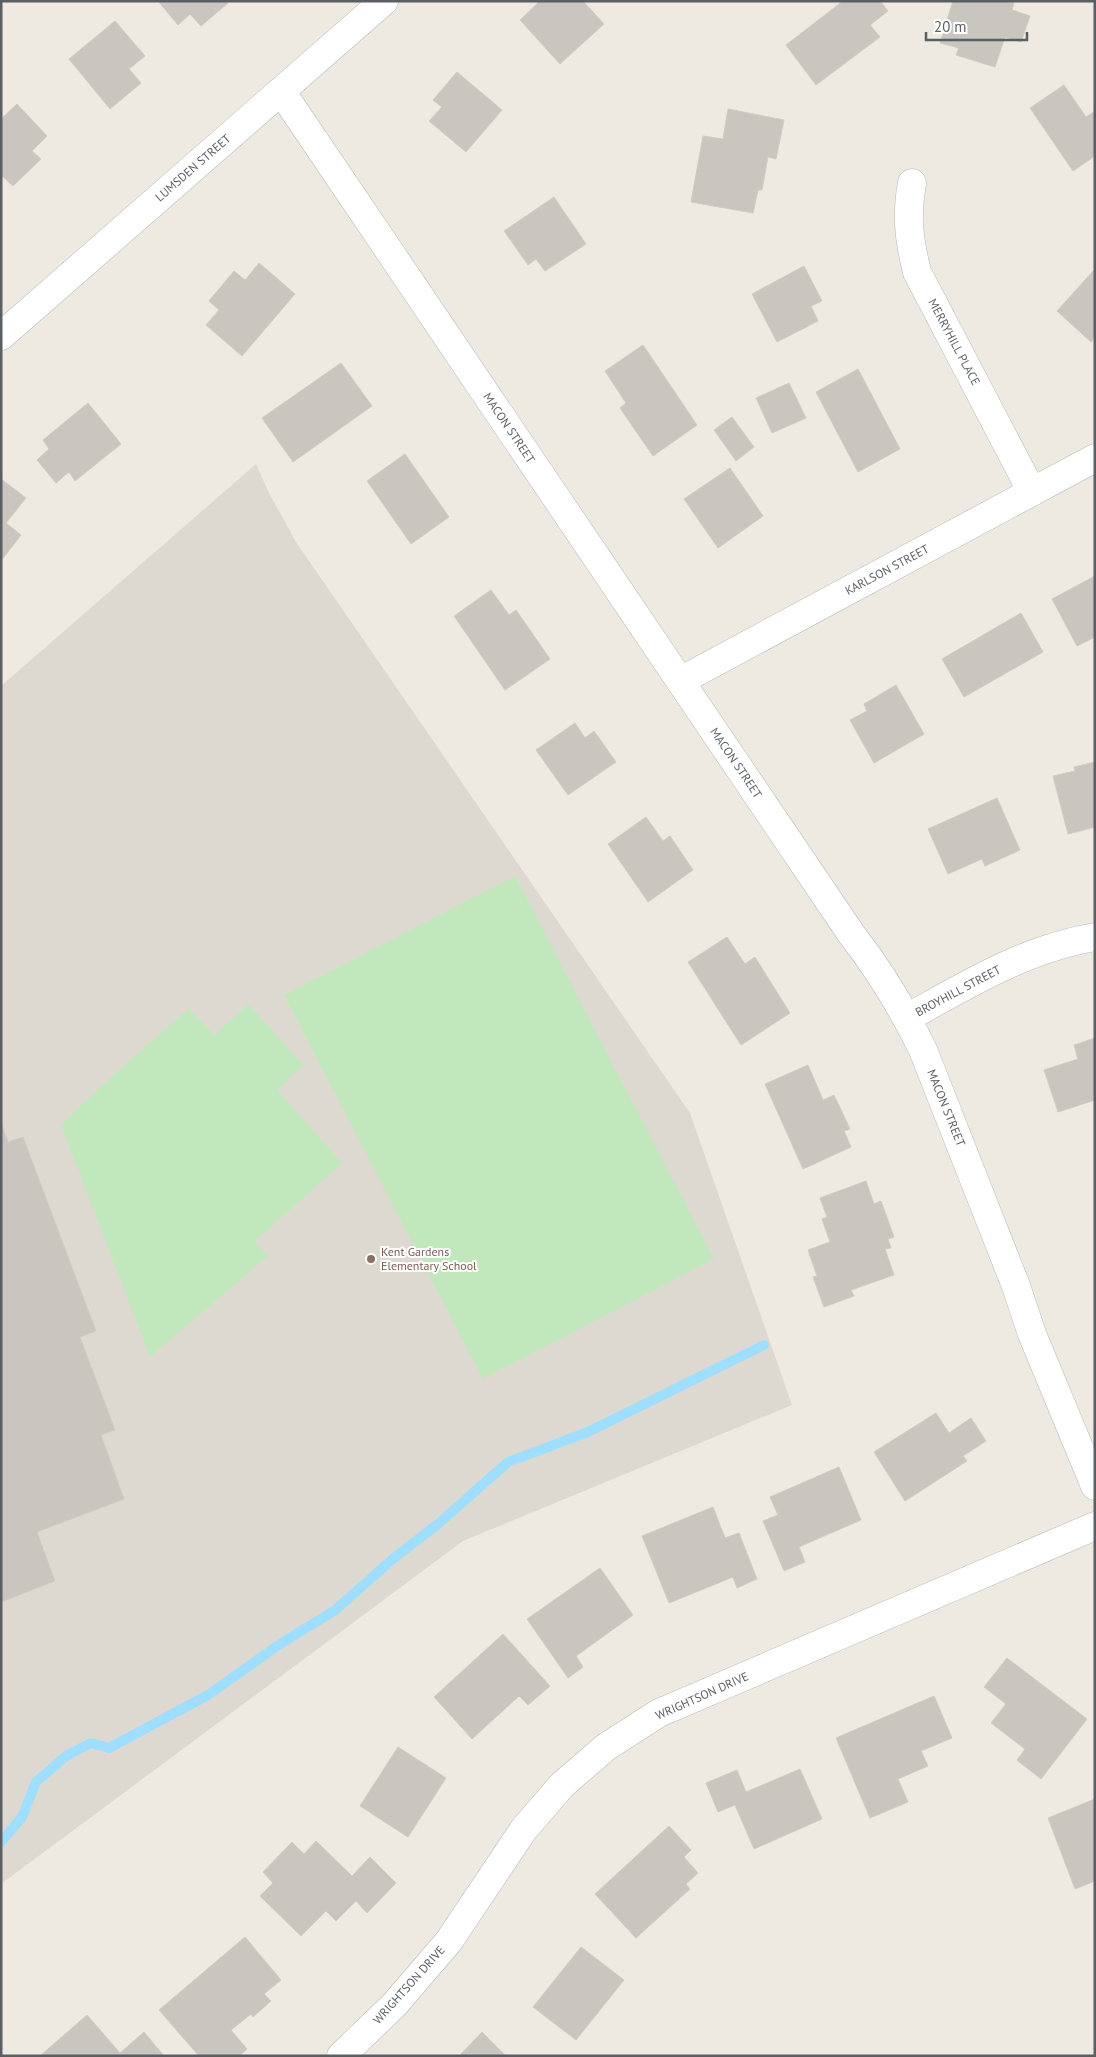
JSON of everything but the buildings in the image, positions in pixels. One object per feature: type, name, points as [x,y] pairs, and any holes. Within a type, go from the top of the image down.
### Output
[{"type":"street","name":"LUMSDEN STREET","points":[[1,336],[384,1]]},
{"type":"street","name":"MACON STREET","points":[[281,92],[852,936],[870,959],[907,1018],[923,1050],[1016,1286],[1032,1334],[1095,1486]]},
{"type":"street","name":"MERRYHILL PLACE","points":[[912,183],[909,198],[909,236],[917,272],[1032,492]]},
{"type":"street","name":"KARLSON STREET","points":[[680,681],[1095,458]]},
{"type":"street","name":"BROYHILL STREET","points":[[907,1018],[990,972],[1042,951],[1095,937]]},
{"type":"street","name":"WRIGHTSON DRIVE","points":[[341,2056],[395,2004],[449,1940],[524,1829],[562,1785],[606,1746],[659,1713],[1095,1526]]},
{"type":"shaded area","name":"Kent Gardens Elementary School","points":[[256,464],[269,493],[296,542],[690,1113],[792,1405],[463,1541],[1,1884],[1,686]]},
{"type":"green space","points":[[515,876],[714,1259],[483,1379],[284,995]]},
{"type":"green space","points":[[249,1004],[303,1065],[277,1090],[342,1163],[255,1241],[268,1256],[150,1357],[61,1125],[109,1079],[189,1008],[214,1035]]},
{"type":"waterway","points":[[1,1842],[22,1817],[36,1782],[66,1756],[91,1743],[109,1748],[208,1695],[280,1644],[334,1611],[394,1558],[438,1524],[508,1462],[588,1432],[764,1345]]},
{"type":"place","name":"Kent Gardens Elementary School","points":[[371,1259]]}]
